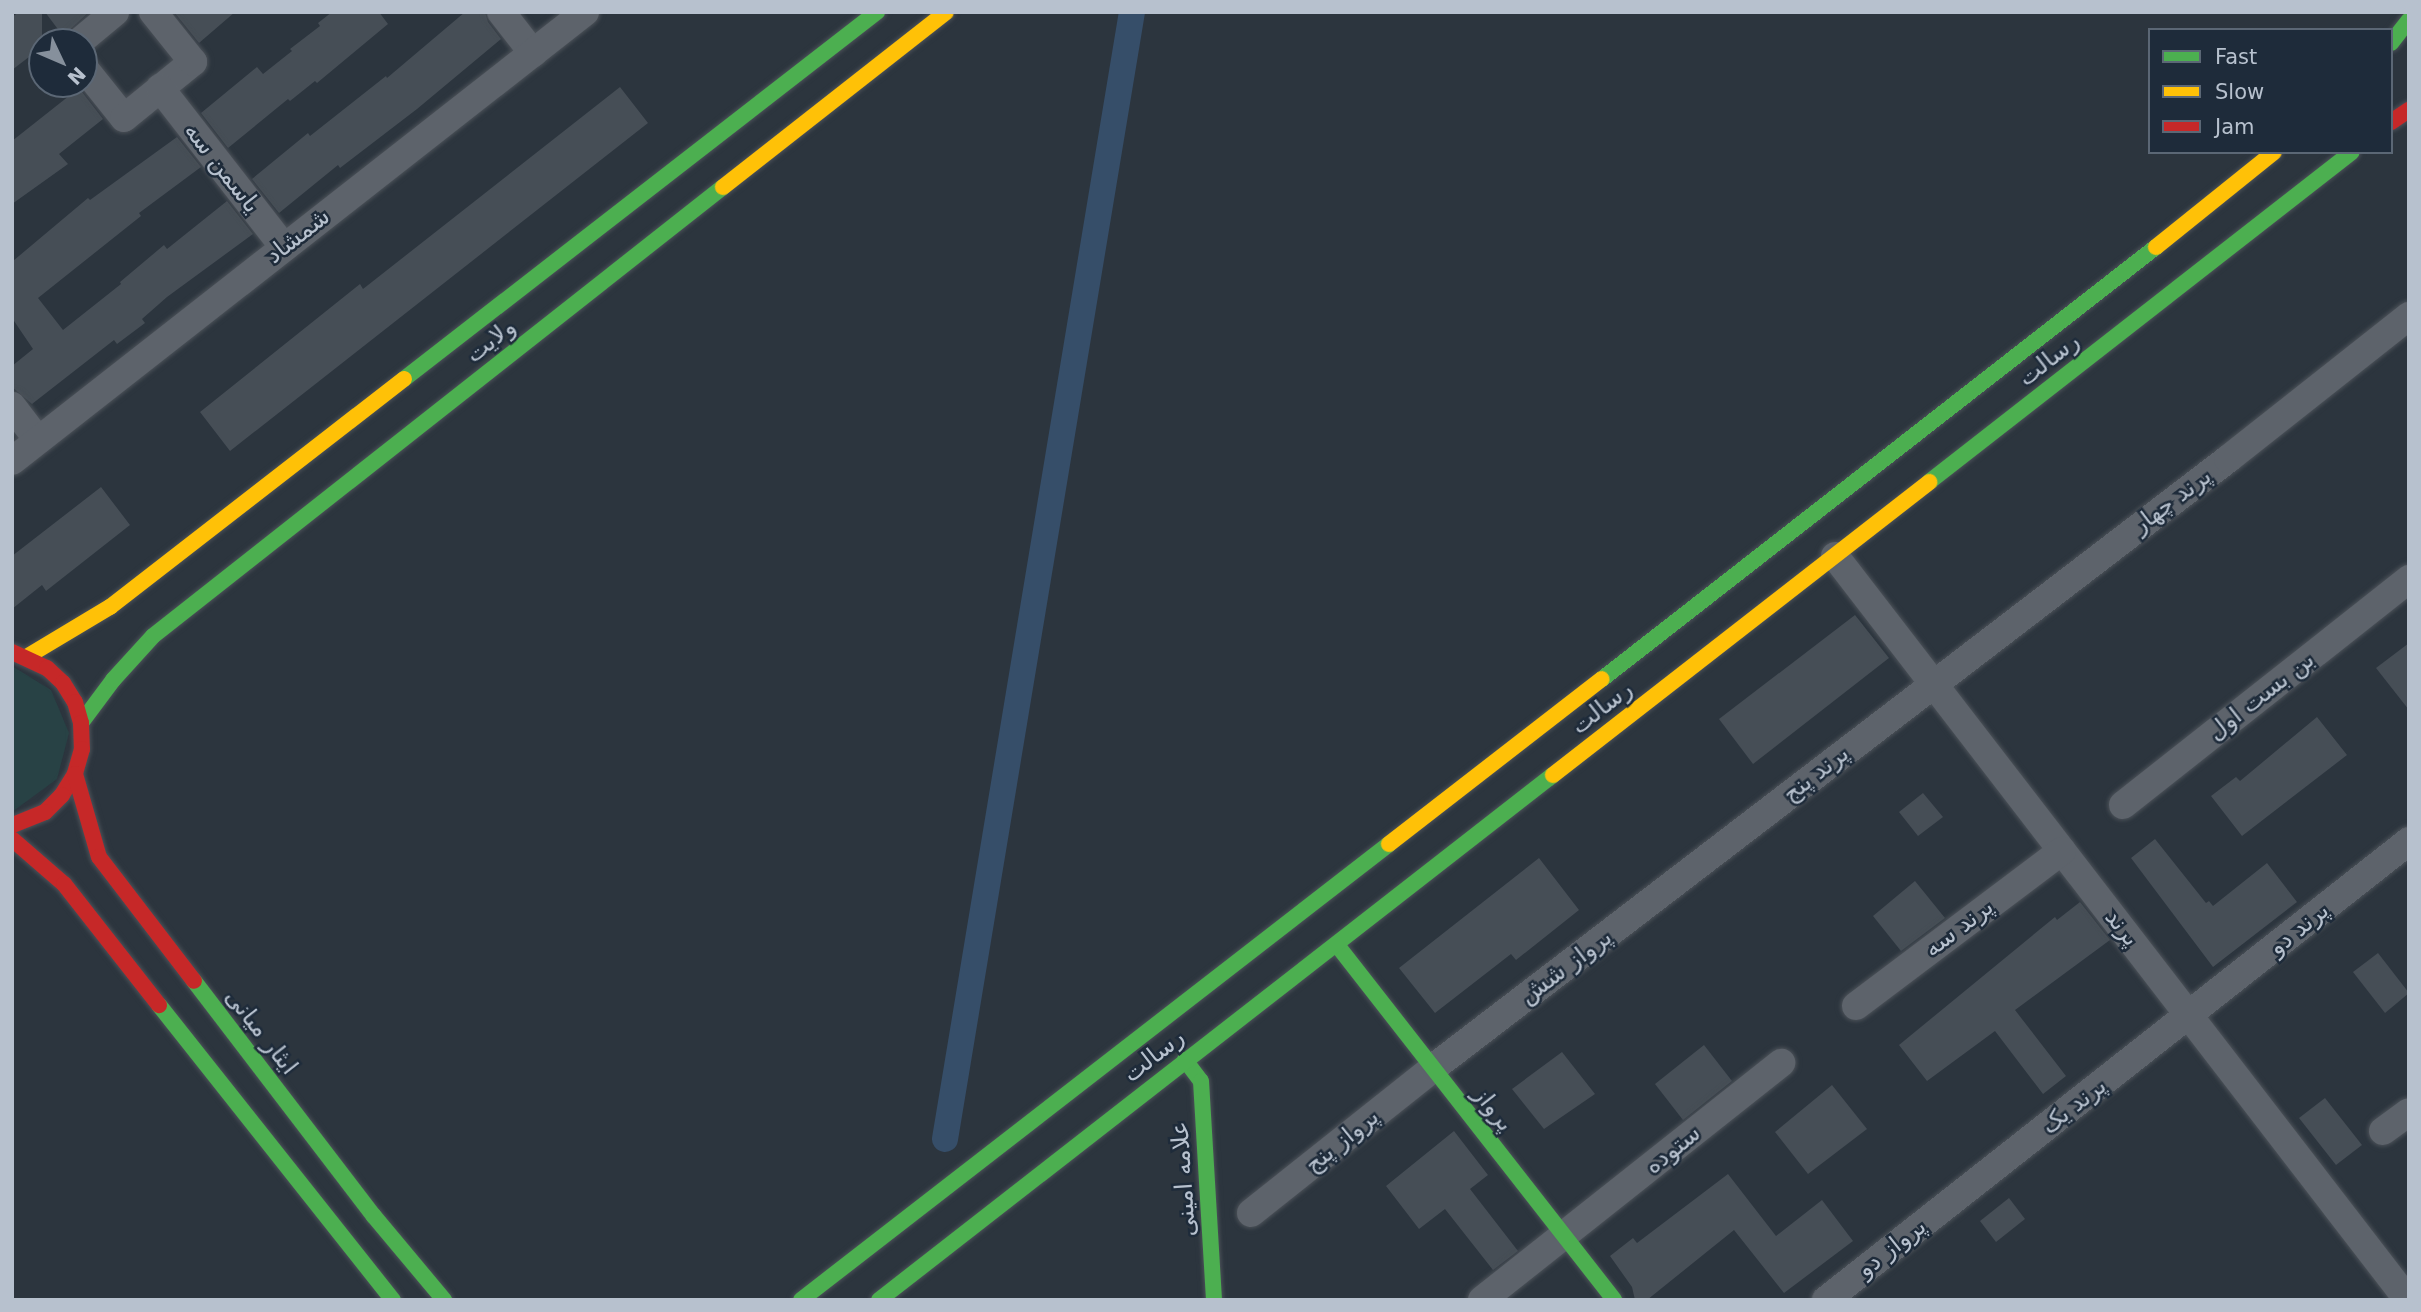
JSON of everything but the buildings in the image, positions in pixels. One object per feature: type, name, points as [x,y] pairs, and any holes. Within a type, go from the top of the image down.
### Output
[{"type":"street","points":[[96,28],[115,12]]},
{"type":"street","points":[[98,86],[124,118],[193,62],[153,12]]},
{"type":"street","points":[[501,12],[533,53]]},
{"type":"street","name":"شمشاد","points":[[12,461],[585,12]]},
{"type":"street","name":"ولایت","points":[[20,654],[110,607],[877,12]]},
{"type":"street","name":"ولایت","points":[[81,723],[113,680],[153,636],[946,12]]},
{"type":"street","points":[[2393,40],[2409,20]]},
{"type":"street","name":"یاسمن سه","points":[[160,88],[284,247]]},
{"type":"street","points":[[2393,121],[2409,110]]},
{"type":"street","name":"رسالت","points":[[801,1300],[2032,346],[2272,154]]},
{"type":"street","name":"رسالت","points":[[879,1300],[2349,154]]},
{"type":"street","name":"پرند چهار","points":[[1933,683],[2228,459],[2409,316]]},
{"type":"street","points":[[12,406],[38,440]]},
{"type":"street","name":"پرند","points":[[1835,556],[2408,1300]]},
{"type":"street","name":"بن بست اول","points":[[2123,805],[2405,588]]},
{"type":"street","points":[[12,825],[45,812],[62,795],[75,774],[82,749],[81,723],[75,702],[63,683],[47,668],[20,654]]},
{"type":"street","name":"پرند پنج","points":[[1700,865],[1933,683]]},
{"type":"street","name":"ایثار میانی","points":[[75,774],[99,857],[373,1214],[444,1300]]},
{"type":"street","points":[[12,839],[64,884],[393,1300]]},
{"type":"street","name":"پرند دو","points":[[2190,1016],[2409,841]]},
{"type":"street","name":"پرند سه","points":[[1856,1006],[2062,850]]},
{"type":"street","name":"پرواز شش","points":[[1433,1068],[1700,865]]},
{"type":"street","name":"پرواز","points":[[1337,945],[1614,1300]]},
{"type":"street","name":"پرند یک","points":[[1958,1195],[2190,1016]]},
{"type":"street","name":"علامه امینی","points":[[1185,1060],[1201,1081],[1214,1300]]},
{"type":"street","name":"ستوده","points":[[1482,1300],[1781,1063]]},
{"type":"street","name":"پرواز پنج","points":[[1251,1213],[1433,1068]]},
{"type":"street","points":[[2383,1131],[2409,1112]]},
{"type":"street","name":"پرواز دو","points":[[1826,1300],[1958,1195]]},
{"type":"green space","points":[[12,666],[51,690],[69,733],[57,779],[12,812]]},
{"type":"waterway","points":[[945,1139],[1132,12]]},
{"type":"traffic: fast","points":[[404,379],[877,12]]},
{"type":"traffic: fast","points":[[2393,40],[2409,20]]},
{"type":"traffic: fast","points":[[1929,482],[2349,154]]},
{"type":"traffic: fast","points":[[81,723],[113,680],[153,636],[723,187]]},
{"type":"traffic: fast","points":[[1602,679],[2156,247]]},
{"type":"traffic: fast","points":[[879,1300],[1553,775]]},
{"type":"traffic: fast","points":[[801,1300],[1389,844]]},
{"type":"traffic: fast","points":[[1337,945],[1614,1300]]},
{"type":"traffic: fast","points":[[194,981],[373,1215],[444,1300]]},
{"type":"traffic: fast","points":[[159,1005],[393,1300]]},
{"type":"traffic: fast","points":[[1185,1060],[1201,1081],[1214,1300]]},
{"type":"traffic: slow","points":[[723,187],[946,12]]},
{"type":"traffic: slow","points":[[2156,247],[2272,154]]},
{"type":"traffic: slow","points":[[28,656],[110,607],[404,379]]},
{"type":"traffic: slow","points":[[1553,775],[1929,482]]},
{"type":"traffic: slow","points":[[1389,844],[1602,679]]},
{"type":"traffic: jam","points":[[2393,121],[2409,110]]},
{"type":"traffic: jam","points":[[12,652],[47,668],[63,683],[75,702],[81,723],[82,749],[75,774],[62,795],[45,812],[12,825]]},
{"type":"traffic: jam","points":[[75,774],[99,857],[194,981]]},
{"type":"traffic: jam","points":[[12,839],[64,884],[159,1005]]}]
